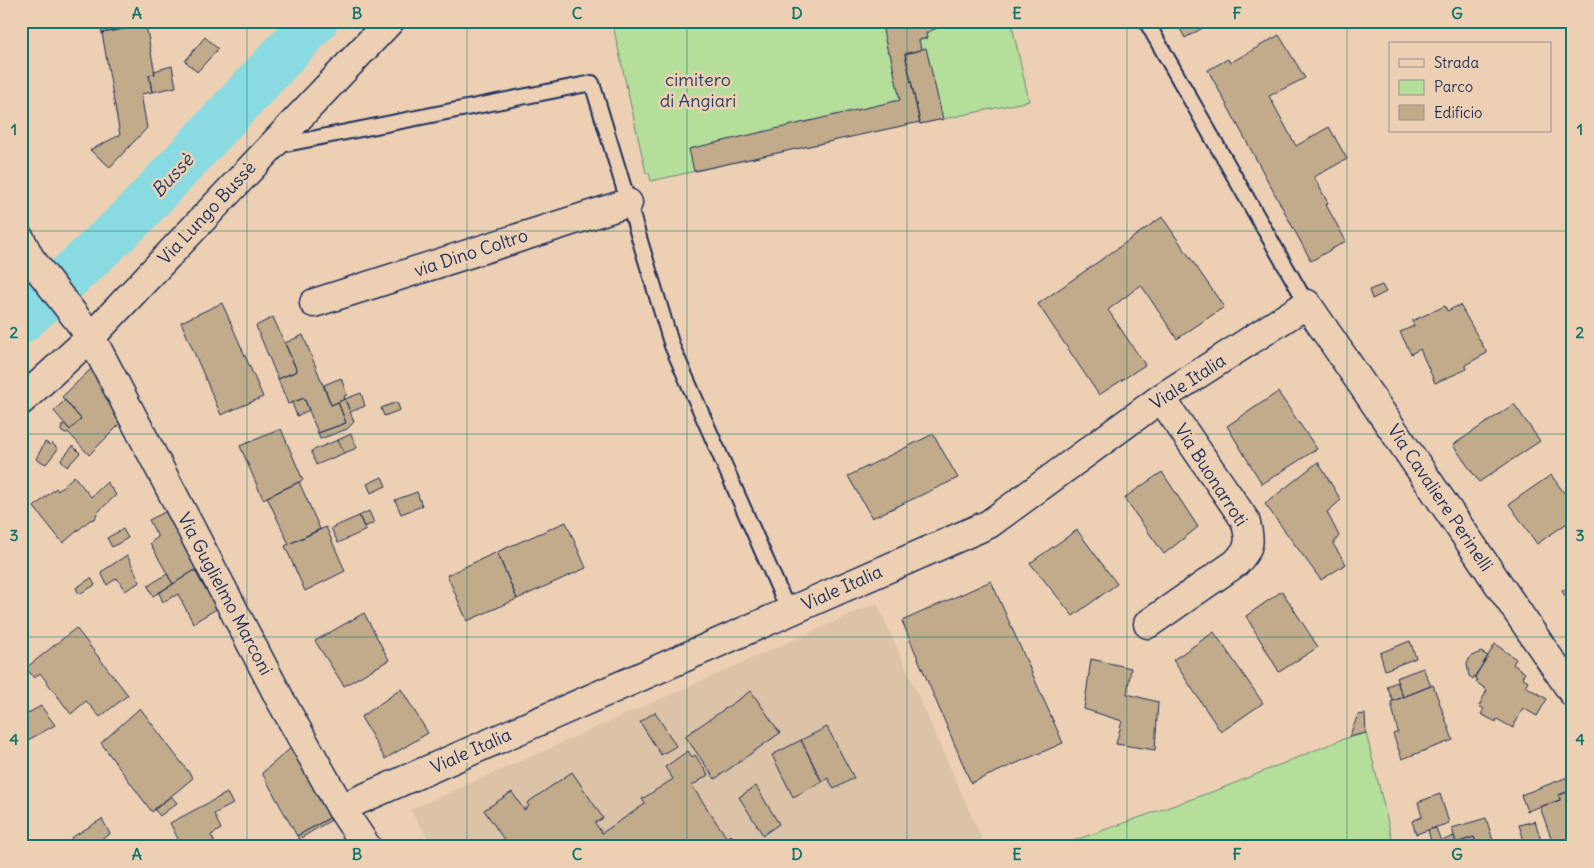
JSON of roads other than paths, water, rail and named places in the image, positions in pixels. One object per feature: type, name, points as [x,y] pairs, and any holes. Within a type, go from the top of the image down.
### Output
[{"type":"street","name":"Via Lungo Bussè","points":[[21,401],[84,328],[269,147],[390,21]]},
{"type":"street","name":"via Dino Coltro","points":[[314,303],[628,203]]},
{"type":"street","name":"Via Guglielmo Marconi","points":[[26,250],[84,328],[281,701],[341,808],[367,847]]},
{"type":"street","name":"Viale Italia","points":[[341,808],[989,524],[1161,398],[1307,304]]},
{"type":"street","name":"Via Cavaliere Perinelli","points":[[1307,304],[1573,693]]},
{"type":"street","name":"Via Buonarroti","points":[[1148,624],[1236,563],[1247,551],[1250,537],[1245,520],[1161,398]]},
{"type":"lane","points":[[1146,21],[1307,304]]},
{"type":"lane","points":[[269,147],[592,84],[672,346],[789,612]]},
{"type":"waterway","name":"Bussè","points":[[21,321],[132,218],[315,21]]},
{"type":"park label","name":"cimitero di Angiari","points":[[698,90]]}]
